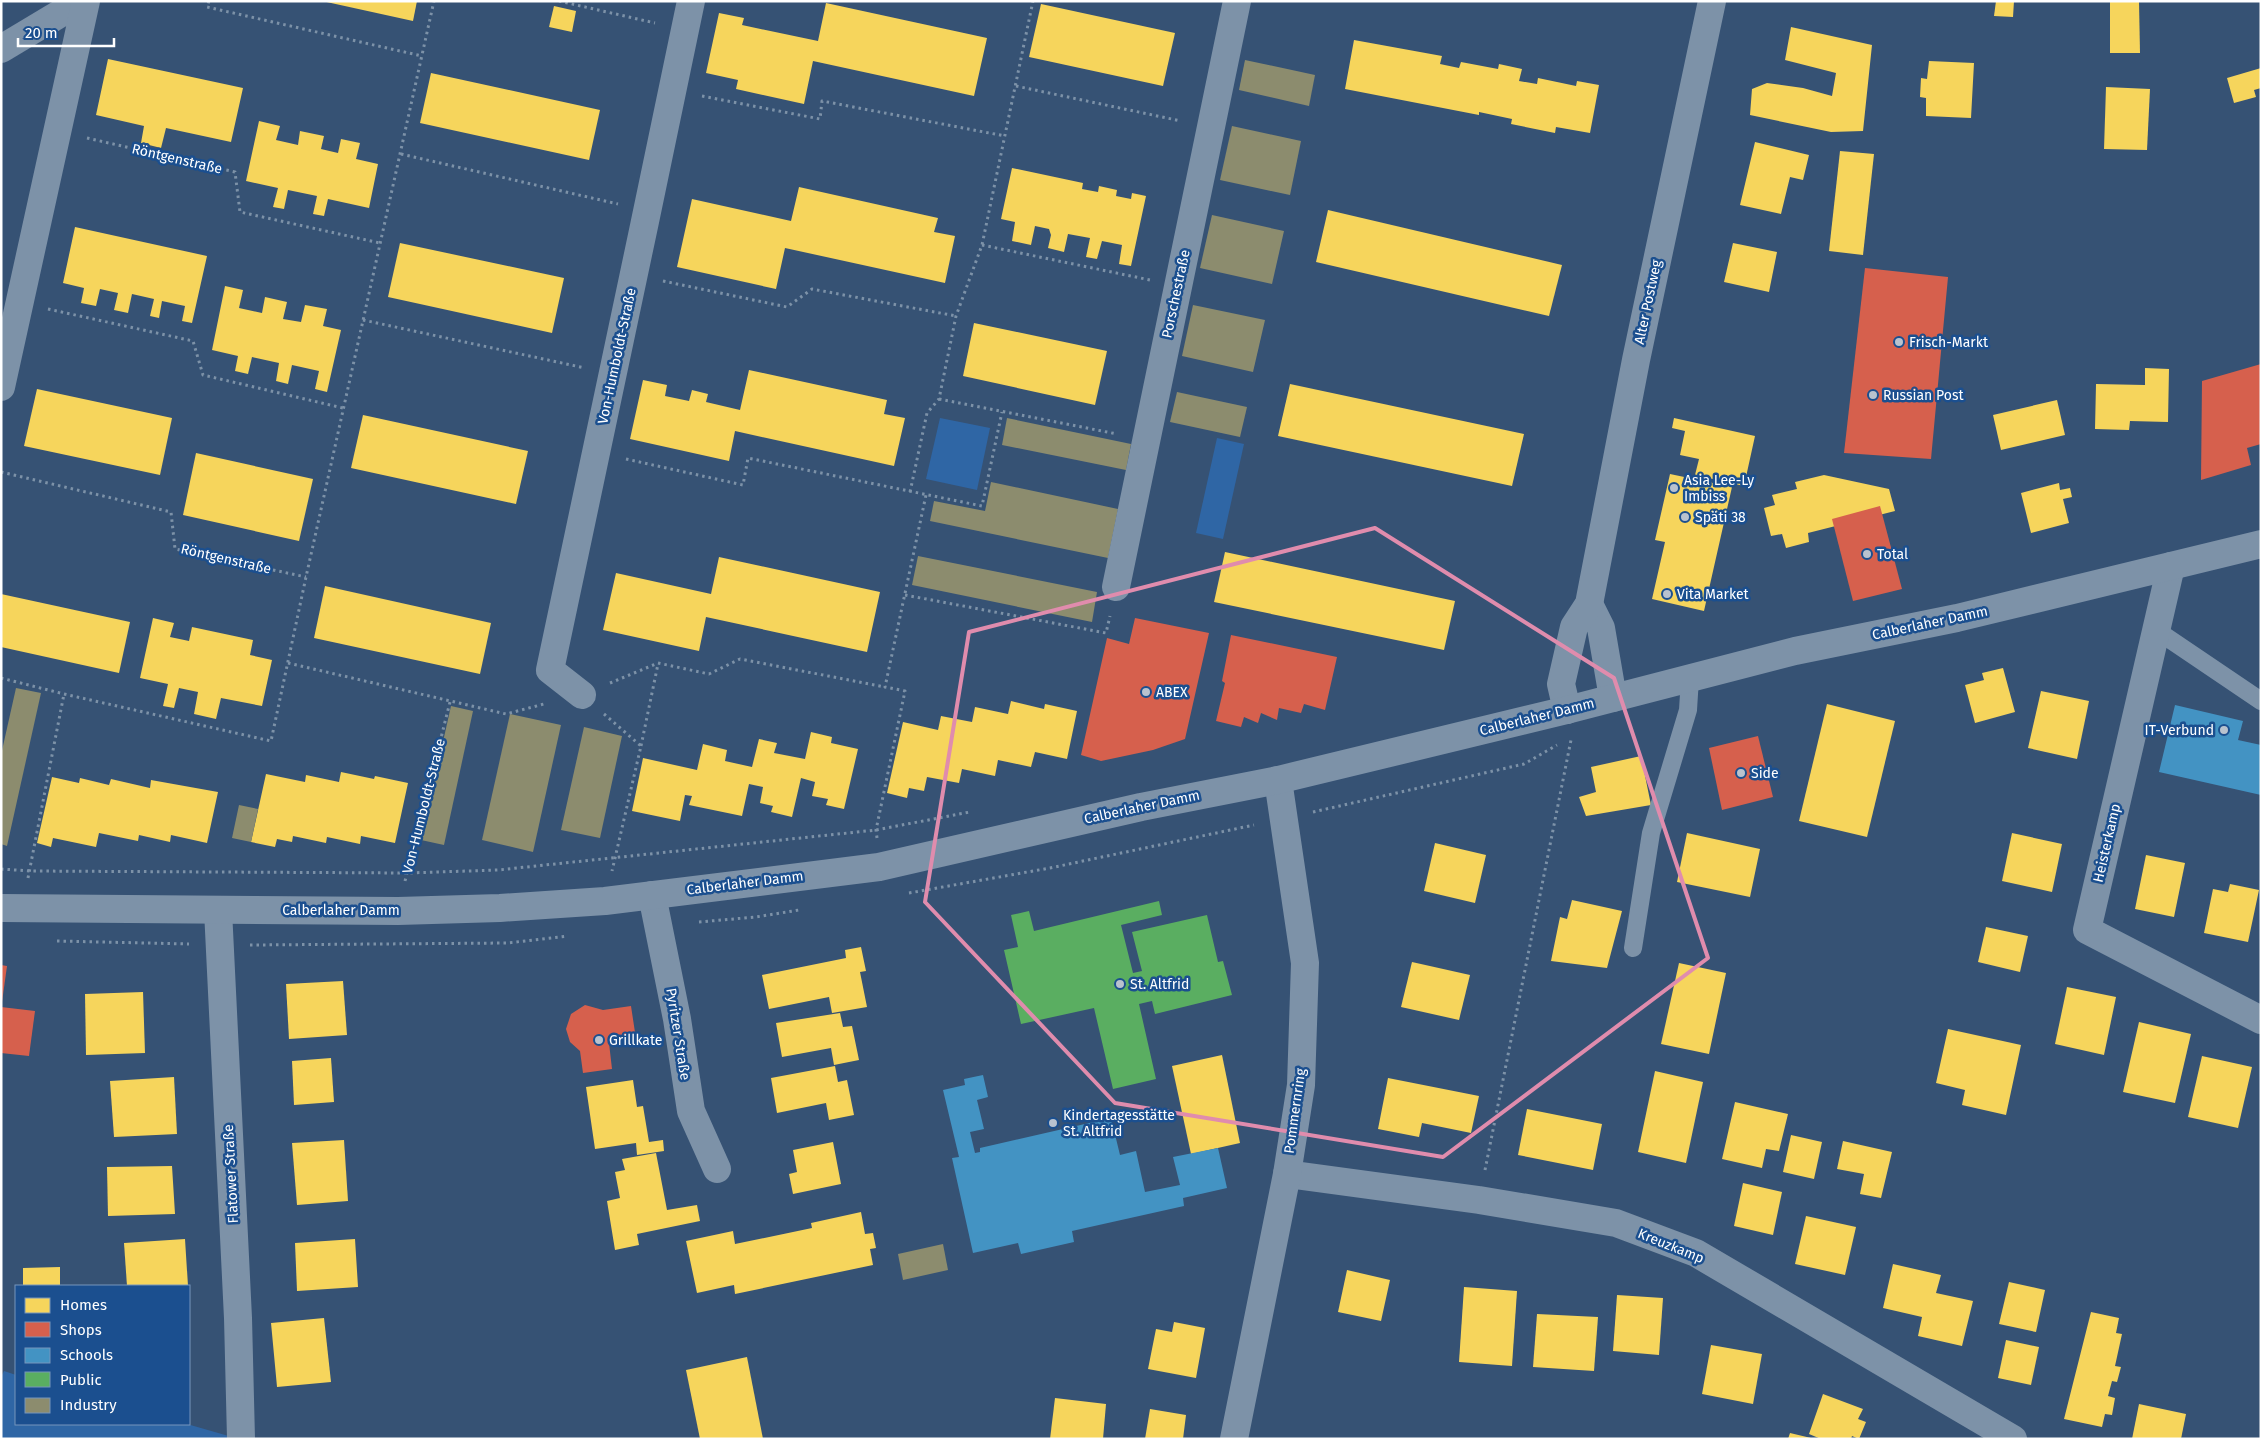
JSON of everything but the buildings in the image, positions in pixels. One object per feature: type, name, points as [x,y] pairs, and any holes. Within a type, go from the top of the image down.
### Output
[{"type":"street","points":[[1,49],[80,1]]},
{"type":"street","points":[[1,388],[86,1]]},
{"type":"street","name":"Von-Humboldt-Straße","points":[[582,695],[550,670],[598,453],[612,374],[691,1]]},
{"type":"street","name":"Porschestraße","points":[[1116,587],[1238,1]]},
{"type":"street","name":"Alter Postweg","points":[[1567,710],[1560,684],[1574,627],[1589,604],[1636,360],[1712,1]]},
{"type":"street","name":"Calberlaher Damm","points":[[12,908],[398,911],[500,908],[605,901],[879,866],[1141,807],[1278,780],[1567,710],[1795,651],[1957,618],[2261,544]]},
{"type":"street","name":"Heisterkamp","points":[[2171,566],[2087,930],[2261,1020]]},
{"type":"street","points":[[1589,604],[1601,628],[1614,698]]},
{"type":"street","name":"Pommernring","points":[[1234,1439],[1263,1248],[1287,1174],[1301,1085],[1305,963],[1278,780]]},
{"type":"street","name":"Pyritzer Straße","points":[[652,895],[677,1019],[691,1111],[717,1169]]},
{"type":"street","name":"Flatower Straße","points":[[218,910],[238,1318],[241,1439]]},
{"type":"street","name":"Kreuzkamp","points":[[1287,1174],[1479,1200],[1616,1223],[1696,1253],[2013,1439]]},
{"type":"lane","points":[[2156,630],[2261,701]]},
{"type":"lane","points":[[1633,948],[1651,833],[1688,710],[1690,678]]},
{"type":"path","points":[[208,1],[207,8],[422,56]]},
{"type":"path","points":[[1,678],[272,741],[306,577],[434,1]]},
{"type":"path","points":[[559,1],[685,30]]},
{"type":"path","points":[[910,492],[927,413],[939,399],[956,316],[982,245],[1033,1]]},
{"type":"path","points":[[1016,86],[1211,128]]},
{"type":"path","points":[[672,90],[820,119],[822,101],[1005,136]]},
{"type":"path","name":"Röntgenstraße","points":[[57,131],[235,172],[240,212],[380,243]]},
{"type":"path","points":[[401,154],[648,210]]},
{"type":"path","points":[[982,245],[1178,286]]},
{"type":"path","points":[[634,275],[787,307],[812,288],[956,316]]},
{"type":"path","points":[[20,302],[193,341],[204,375],[343,408]]},
{"type":"path","points":[[363,320],[612,374]]},
{"type":"path","points":[[939,399],[1146,440]]},
{"type":"path","points":[[598,453],[743,485],[748,458],[982,506],[1002,412]]},
{"type":"path","name":"Röntgenstraße","points":[[1,472],[171,512],[175,549],[306,577]]},
{"type":"path","points":[[885,687],[926,495]]},
{"type":"path","points":[[905,594],[1106,633],[1116,587]]},
{"type":"path","points":[[288,664],[506,714],[582,695],[658,663],[710,674],[740,659],[905,691],[876,830],[879,866]]},
{"type":"path","points":[[605,901],[658,663]]},
{"type":"path","points":[[12,908],[30,871],[64,694]]},
{"type":"path","points":[[582,695],[640,746]]},
{"type":"path","name":"Von-Humboldt-Straße","points":[[398,911],[450,702]]},
{"type":"path","points":[[1479,1200],[1567,761],[1571,738],[1567,710]]},
{"type":"path","points":[[1,869],[30,871],[407,873],[498,870],[876,830]]},
{"type":"path","points":[[51,941],[220,945]]},
{"type":"highlighted area","points":[[1375,528],[1614,678],[1708,958],[1443,1157],[1115,1103],[925,902],[969,632]]},
{"type":"shaded area","points":[[940,418],[990,428],[977,490],[926,479]]},
{"type":"shaded area","points":[[1217,438],[1244,444],[1223,539],[1196,533]]},
{"type":"shaded area","points":[[4,1371],[15,1375],[15,1425],[190,1425],[239,1439],[1,1439],[1,1377]]},
{"type":"place","name":"Frisch-Markt","points":[[1899,342]]},
{"type":"place","name":"Russian Post","points":[[1873,395]]},
{"type":"place","name":"Asia Lee-Ly Imbiss","points":[[1674,488]]},
{"type":"place","name":"Späti 38","points":[[1685,517]]},
{"type":"place","name":"Total","points":[[1867,554]]},
{"type":"place","name":"Vita Market","points":[[1667,594]]},
{"type":"place","name":"ABEX","points":[[1146,692]]},
{"type":"place","name":"IT-Verbund","points":[[2224,730]]},
{"type":"place","name":"Side","points":[[1741,773]]},
{"type":"place","name":"St. Altfrid","points":[[1120,984]]},
{"type":"place","name":"Grillkate","points":[[599,1040]]},
{"type":"place","name":"Kindertagesstätte St. Altfrid","points":[[1053,1123]]}]
